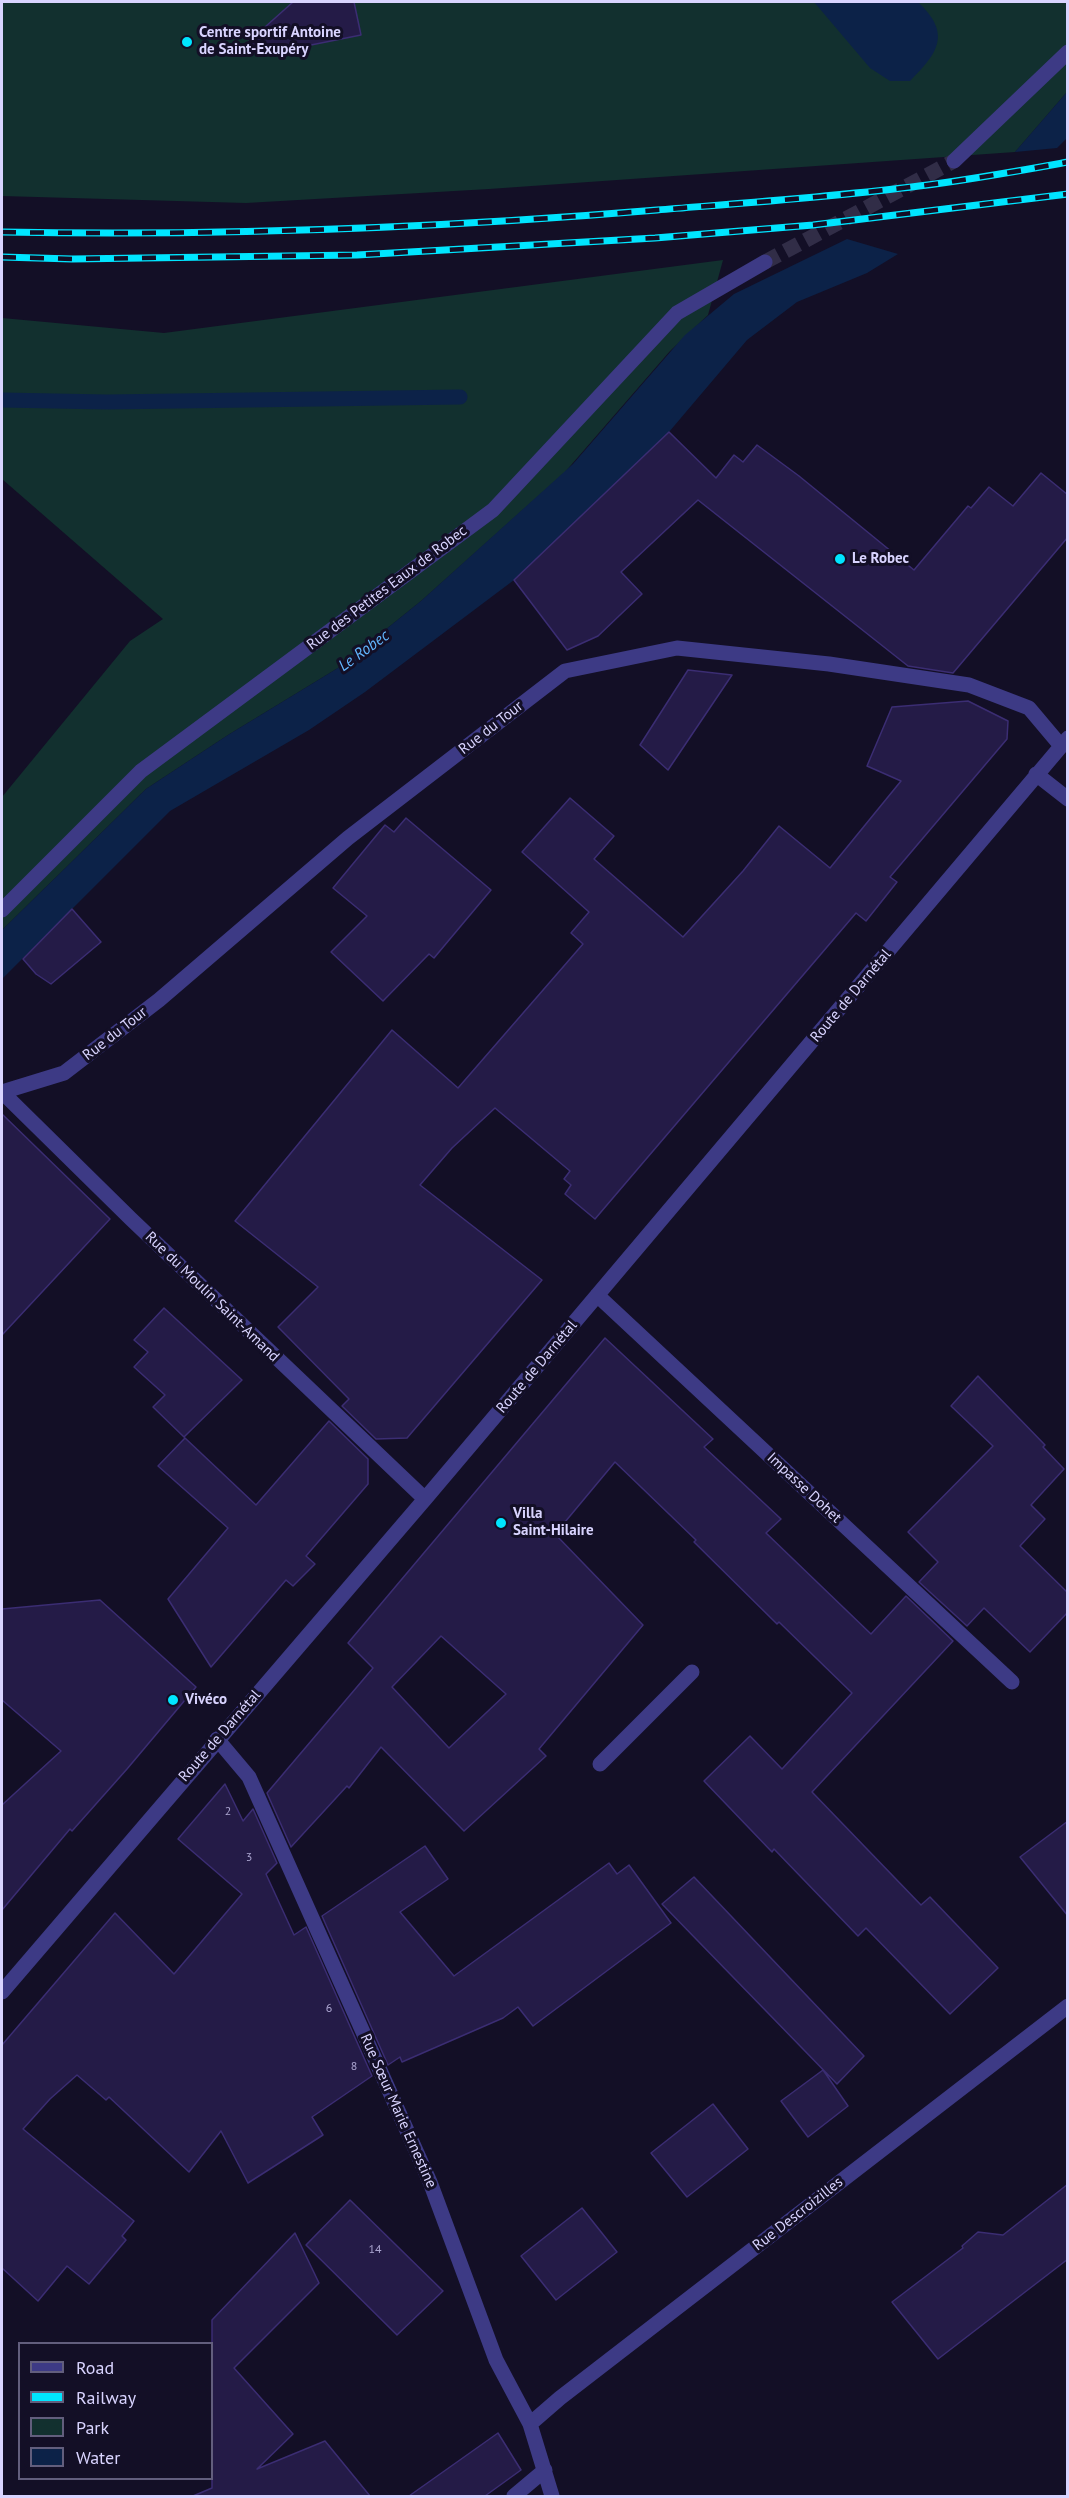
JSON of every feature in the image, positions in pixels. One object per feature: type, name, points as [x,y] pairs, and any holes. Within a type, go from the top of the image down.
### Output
[{"type":"street","points":[[954,161],[1068,52]]},
{"type":"street","name":"Rue des Petites Eaux de Robec","points":[[2,910],[141,771],[492,510],[677,313],[765,262]]},
{"type":"street","name":"Rue du Tour","points":[[2,1092],[64,1073],[159,1000],[348,838],[565,671],[677,648],[829,664],[969,685],[1029,708],[1064,742]]},
{"type":"street","name":"Route de Darnétal","points":[[2,1992],[217,1739],[425,1500],[1064,742]]},
{"type":"street","points":[[1036,774],[1068,800]]},
{"type":"street","name":"Rue du Moulin Saint-Amand","points":[[2,1092],[131,1219],[425,1500]]},
{"type":"street","name":"Impasse Dohet","points":[[597,1295],[1012,1682]]},
{"type":"street","points":[[600,1764],[692,1672]]},
{"type":"street","name":"Rue Sœur Marie Ernestine","points":[[217,1739],[249,1777],[430,2182],[496,2360],[530,2424],[552,2496]]},
{"type":"street","name":"Rue Descroizilles","points":[[530,2424],[560,2398],[1068,2007]]},
{"type":"street","points":[[514,2496],[545,2470]]},
{"type":"green space","points":[[2,2],[1067,2],[1067,92],[1015,152],[489,189],[246,203],[2,196]]},
{"type":"green space","points":[[723,260],[708,315],[670,351],[565,472],[421,601],[338,668],[228,735],[146,789],[2,930],[2,797],[130,641],[163,619],[2,479],[2,318],[164,333]]},
{"type":"water","points":[[814,2],[918,2],[929,13],[935,24],[938,34],[934,52],[910,81],[890,81],[870,68]]},
{"type":"water","points":[[1067,92],[1067,138],[1057,148],[1015,152]]},
{"type":"water","points":[[847,239],[898,254],[867,273],[797,302],[747,340],[669,432],[514,580],[365,692],[309,730],[170,811],[2,979],[2,930],[146,789],[228,735],[338,668],[421,601],[573,464],[685,335],[734,294]]},
{"type":"building","points":[[293,2],[354,2],[361,35],[301,47],[300,44],[236,53]]},
{"type":"building","points":[[669,432],[716,478],[734,455],[743,462],[757,445],[799,476],[914,570],[968,506],[971,508],[989,487],[1013,506],[1041,473],[1068,495],[1068,537],[953,673],[908,666],[698,500],[621,572],[642,594],[598,636],[567,650],[514,580]]},
{"type":"building","points":[[688,670],[732,675],[668,770],[640,745]]},
{"type":"building","points":[[968,701],[1008,721],[1007,739],[890,877],[897,882],[866,921],[856,913],[595,1219],[565,1194],[571,1185],[564,1179],[570,1171],[495,1108],[452,1148],[420,1185],[542,1280],[407,1438],[376,1439],[342,1406],[349,1399],[278,1327],[318,1287],[235,1221],[392,1030],[458,1088],[583,944],[571,933],[589,912],[522,852],[570,798],[614,836],[594,859],[683,937],[743,871],[779,826],[830,868],[901,781],[867,766],[892,707]]},
{"type":"building","points":[[406,818],[491,890],[434,958],[429,954],[383,1001],[331,952],[367,916],[333,888],[385,825],[394,832]]},
{"type":"building","points":[[72,909],[101,942],[51,984],[36,974],[23,959]]},
{"type":"building","points":[[2,1114],[110,1219],[2,1335]]},
{"type":"building","points":[[164,1308],[242,1380],[184,1437],[153,1407],[165,1395],[134,1367],[148,1352],[134,1340]]},
{"type":"building","points":[[605,1338],[713,1439],[704,1447],[781,1519],[766,1533],[871,1634],[906,1596],[953,1641],[812,1792],[921,1905],[930,1897],[998,1968],[950,2014],[866,1928],[858,1936],[774,1849],[772,1852],[704,1781],[750,1736],[782,1769],[852,1693],[779,1622],[777,1624],[694,1542],[696,1540],[615,1462],[555,1534],[643,1625],[539,1749],[546,1756],[464,1831],[381,1747],[349,1788],[347,1786],[291,1847],[267,1793],[373,1668],[348,1643]],"holes":[[[441,1636],[506,1694],[449,1748],[392,1687]]]},
{"type":"building","points":[[978,1376],[1045,1445],[1043,1447],[1064,1469],[1031,1505],[1045,1519],[1020,1546],[1068,1593],[1068,1612],[1030,1652],[984,1608],[967,1626],[919,1582],[938,1562],[908,1532],[993,1446],[951,1406]]},
{"type":"building","points":[[329,1421],[368,1459],[368,1484],[306,1556],[315,1564],[293,1586],[286,1580],[211,1667],[168,1599],[228,1528],[158,1466],[185,1438],[256,1505]]},
{"type":"building","points":[[100,1600],[196,1687],[72,1831],[70,1829],[2,1910],[2,1805],[61,1751],[2,1700],[2,1609]]},
{"type":"building","points":[[225,1784],[243,1821],[253,1809],[277,1863],[266,1874],[294,1935],[306,1927],[372,2076],[312,2117],[323,2135],[248,2183],[221,2131],[189,2172],[109,2097],[106,2100],[77,2075],[50,2099],[23,2129],[134,2221],[122,2236],[126,2240],[89,2284],[67,2266],[38,2301],[2,2268],[2,2045],[115,1913],[174,1974],[242,1894],[178,1839]]},
{"type":"building","points":[[1068,1821],[1068,1916],[1020,1857]]},
{"type":"building","points":[[425,1846],[448,1879],[400,1912],[454,1976],[609,1863],[617,1874],[629,1865],[671,1923],[533,2026],[518,2007],[503,2018],[402,2062],[400,2057],[388,2065],[322,1916]]},
{"type":"building","points":[[694,1877],[864,2056],[837,2084],[662,1904]]},
{"type":"building","points":[[823,2070],[848,2106],[808,2137],[781,2101]]},
{"type":"building","points":[[713,2104],[748,2149],[687,2197],[651,2153]]},
{"type":"building","points":[[1068,2184],[1068,2259],[938,2359],[892,2302],[963,2248],[962,2246],[978,2232],[1003,2235]]},
{"type":"building","points":[[350,2200],[443,2291],[397,2335],[306,2245]]},
{"type":"building","points":[[582,2208],[617,2252],[556,2300],[521,2256]]},
{"type":"building","points":[[295,2233],[319,2283],[234,2368],[293,2434],[257,2469],[325,2441],[370,2496],[193,2496],[212,2488],[213,2480],[212,2320]]},
{"type":"building","points":[[498,2433],[521,2470],[485,2496],[409,2496]]},
{"type":"waterway","points":[[2,400],[107,402],[460,397]]},
{"type":"tunnel","points":[[765,262],[954,161]]},
{"type":"railway","points":[[2,232],[248,232],[493,222],[788,200],[886,190],[938,184],[1068,162]]},
{"type":"railway","points":[[2,257],[72,259],[357,255],[655,238],[813,225],[1068,194]]},
{"type":"place","name":"Centre sportif Antoine de Saint-Exupéry","points":[[187,42]]},
{"type":"place","name":"Le Robec","points":[[840,559]]},
{"type":"place","name":"Villa Saint-Hilaire","points":[[501,1523]]},
{"type":"place","name":"Vivéco","points":[[173,1700]]}]
